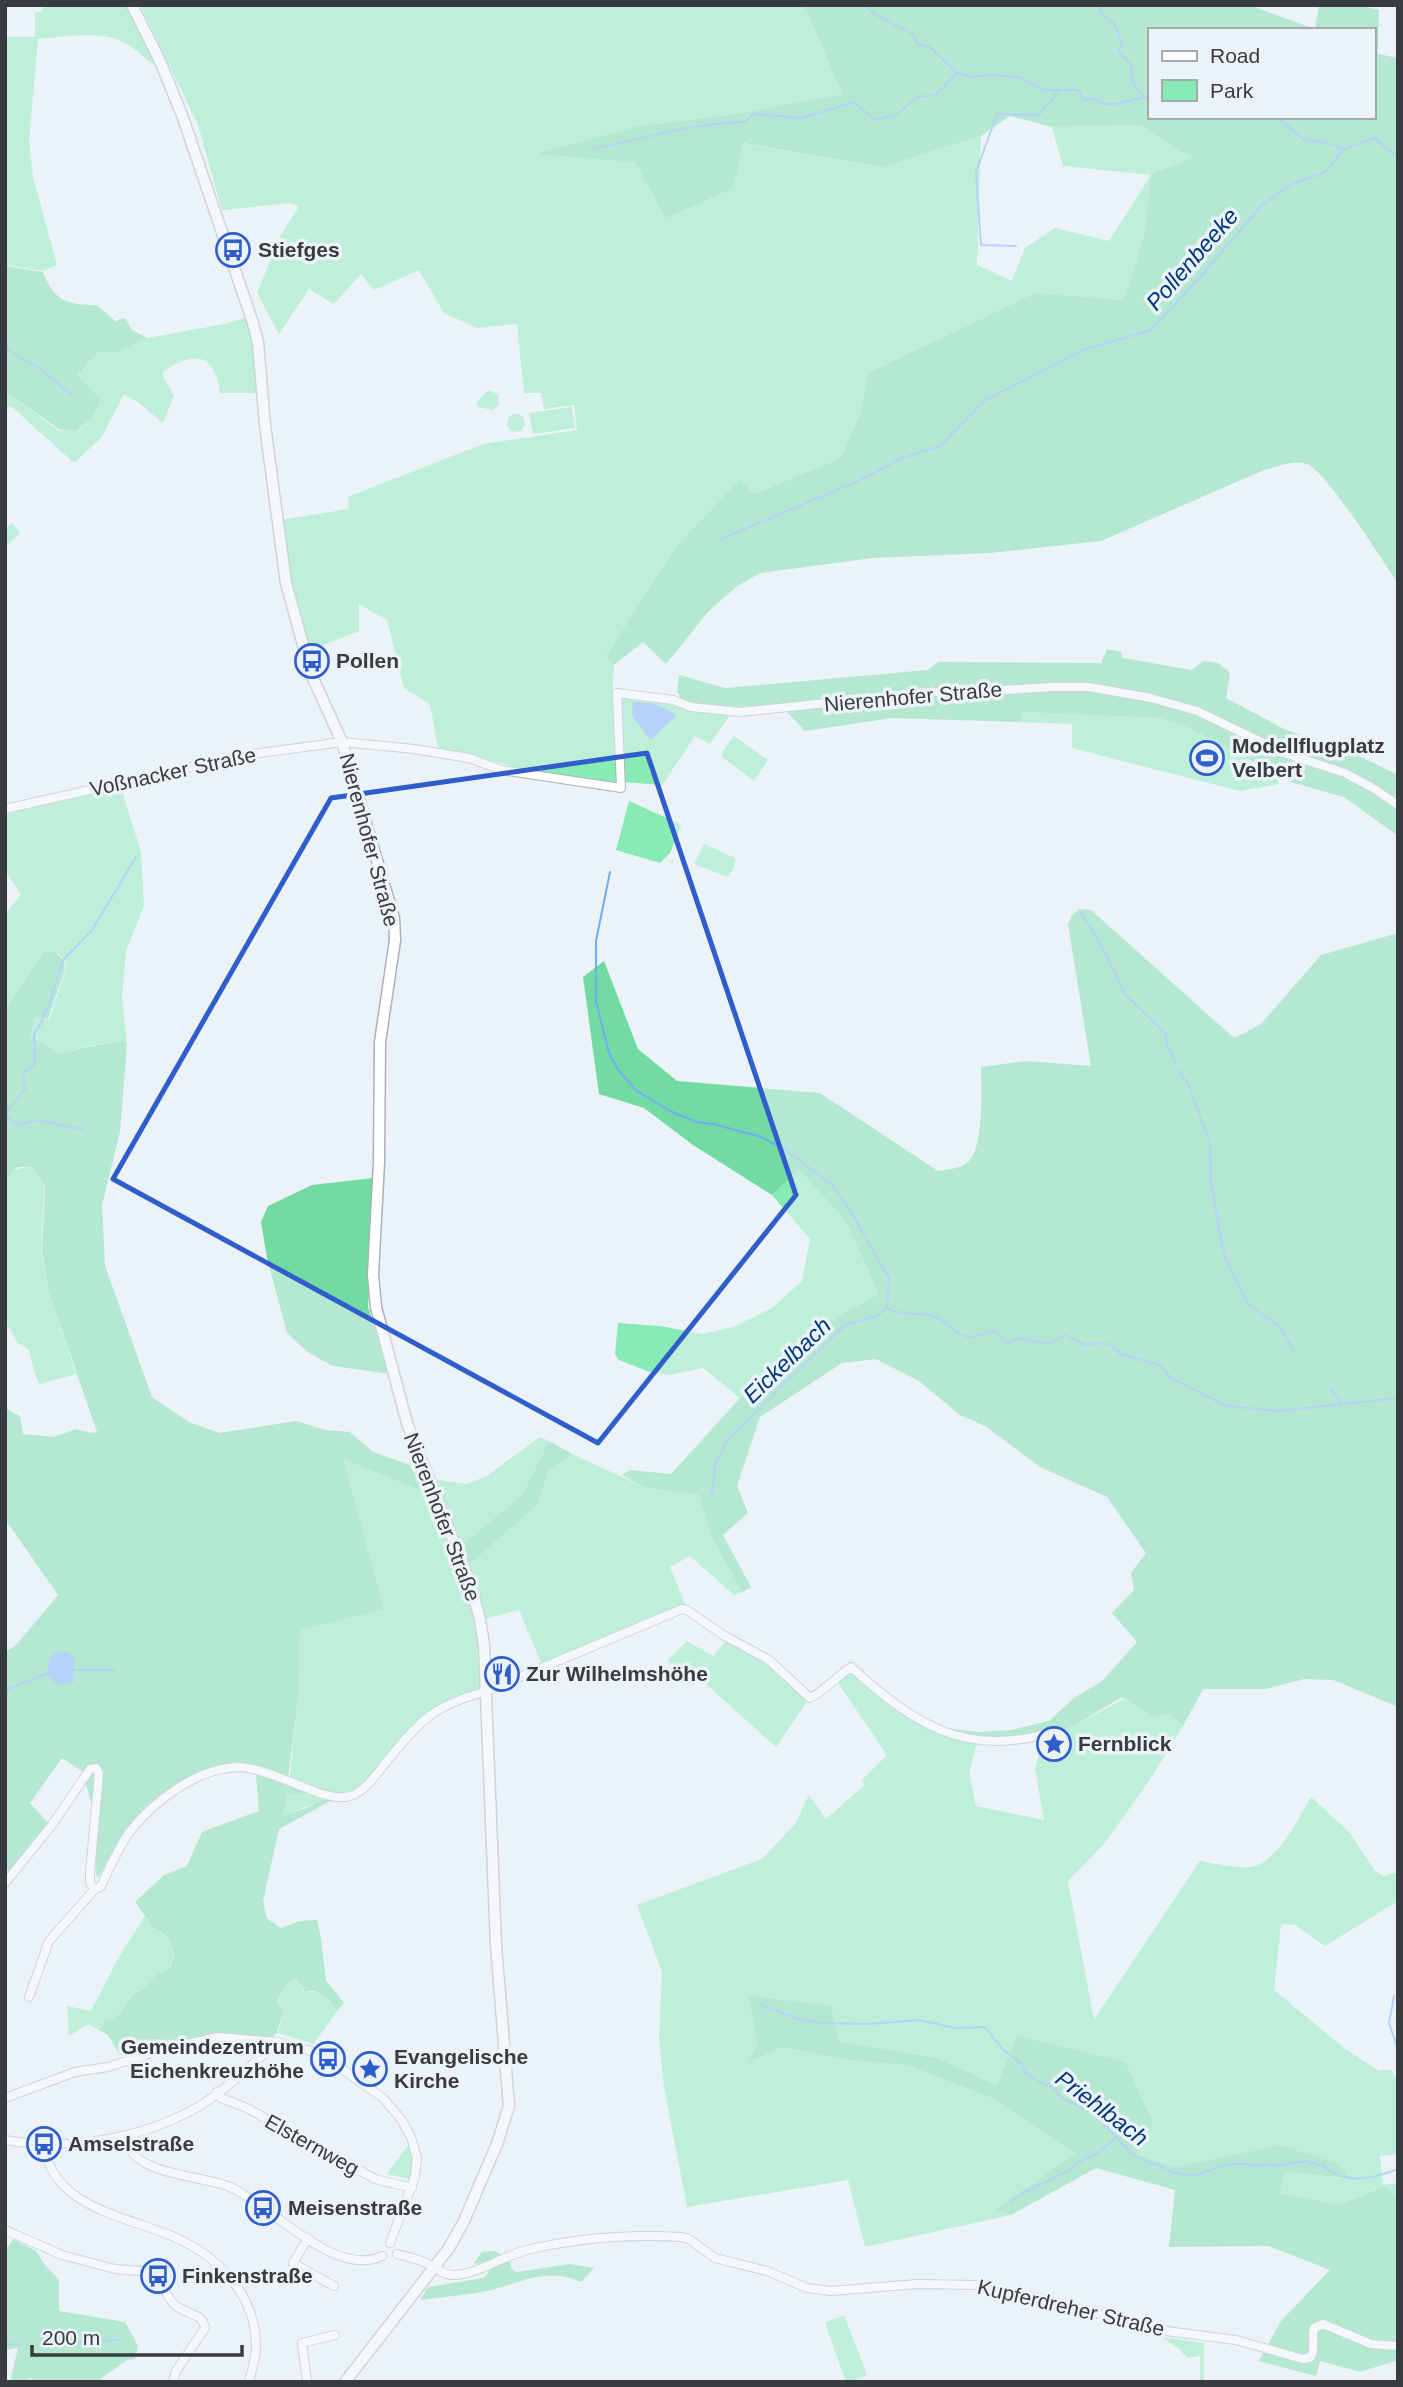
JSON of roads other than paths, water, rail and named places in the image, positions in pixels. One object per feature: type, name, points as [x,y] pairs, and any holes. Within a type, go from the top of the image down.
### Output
[{"type":"street","name":"Nierenhofer Straße","points":[[132,5],[160,61],[182,115],[253,323],[258,342],[265,425],[286,583],[311,674],[342,742],[396,929],[379,1052],[379,1162],[373,1275],[376,1307],[407,1423],[469,1580],[484,1646],[495,1945],[509,2106],[497,2144],[464,2221],[435,2268],[345,2382]]},
{"type":"street","name":"Nierenhofer Straße","points":[[342,742],[469,758],[511,772],[621,788],[617,693],[673,700],[691,707],[740,712],[930,692],[1089,687],[1151,698],[1197,711],[1287,754],[1345,773],[1398,806]]},
{"type":"street","name":"Voßnacker Straße","points":[[5,809],[245,755],[342,742]]},
{"type":"street","points":[[29,1997],[48,1941],[95,1889],[101,1886],[130,1832],[147,1813],[177,1789],[222,1769],[250,1768],[335,1797],[351,1796],[373,1778],[416,1726],[437,1709],[682,1609],[769,1660],[810,1698],[817,1696],[850,1667],[894,1705],[935,1729],[997,1742],[1021,1740],[1058,1731]]},
{"type":"street","points":[[5,1883],[52,1825],[90,1769],[96,1768],[99,1773],[90,1873],[90,1883],[95,1889]]},
{"type":"street","points":[[5,2098],[75,2072],[108,2067],[160,2050],[218,2037],[278,2042],[314,2052],[383,2098],[401,2119],[411,2137],[417,2158],[412,2188],[390,2243],[382,2247],[382,2256]]},
{"type":"street","points":[[5,2140],[44,2144],[103,2142],[171,2120],[199,2106],[278,2042]]},
{"type":"street","name":"Elsternweg","points":[[217,2092],[221,2098],[247,2108],[375,2179],[412,2188]]},
{"type":"street","points":[[123,2136],[126,2148],[138,2158],[159,2169],[203,2178],[232,2188],[308,2238],[349,2259],[362,2262],[382,2256],[390,2259],[397,2254]]},
{"type":"street","points":[[44,2144],[45,2155],[56,2177],[71,2193],[124,2220],[162,2232],[193,2246],[207,2255],[234,2281],[244,2295],[256,2342],[249,2382]]},
{"type":"street","points":[[5,2230],[62,2255],[115,2269],[154,2272],[173,2304],[205,2323],[205,2328],[176,2371],[173,2382]]},
{"type":"street","name":"Kupferdreher Straße","points":[[435,2268],[445,2274],[467,2274],[509,2255],[592,2238],[681,2237],[689,2239],[715,2258],[750,2266],[817,2290],[926,2284],[978,2285],[1049,2300],[1151,2329],[1237,2340],[1303,2359],[1311,2357],[1314,2328],[1323,2324],[1371,2344],[1398,2346]]},
{"type":"street","points":[[308,2238],[293,2263],[334,2286]]},
{"type":"street","points":[[390,2243],[397,2247],[397,2254]]},
{"type":"street","points":[[397,2254],[435,2268]]},
{"type":"street","points":[[307,2382],[302,2343],[335,2335]]},
{"type":"water","points":[[633,702],[656,705],[676,716],[650,740],[632,715]]},
{"type":"water","points":[[68,1652],[75,1660],[74,1682],[58,1685],[46,1674],[52,1653]]},
{"type":"waterway","points":[[864,5],[874,14],[913,34],[917,44],[930,47],[957,73],[973,77],[1019,77],[1044,90],[1078,90],[1084,100],[1097,99],[1101,104],[1116,104],[1148,96]]},
{"type":"waterway","points":[[1098,5],[1102,13],[1115,25],[1122,44],[1118,51],[1131,64],[1133,83],[1143,95]]},
{"type":"waterway","points":[[592,149],[687,128],[745,122],[753,114],[802,118],[854,102],[875,120],[896,115],[917,97],[936,95],[957,73]]},
{"type":"waterway","points":[[1016,246],[981,245],[976,172],[997,114],[1039,115],[1057,93]]},
{"type":"waterway","points":[[1279,119],[1304,140],[1324,142],[1344,149],[1375,138],[1398,158]]},
{"type":"waterway","name":"Pollenbeeke","points":[[719,540],[858,481],[900,459],[940,446],[984,401],[1083,350],[1151,330],[1261,206],[1290,185],[1325,172],[1344,149]]},
{"type":"waterway","points":[[5,348],[43,371],[73,396]]},
{"type":"waterway","points":[[5,1114],[25,1089],[23,1072],[35,1065],[34,1034],[51,999],[63,960],[92,930],[136,857]]},
{"type":"waterway","points":[[610,872],[596,941],[596,1001],[609,1053],[619,1071],[637,1091],[670,1111],[696,1122],[758,1136],[785,1149],[832,1185],[850,1210],[889,1278],[887,1307]]},
{"type":"waterway","points":[[1081,913],[1103,948],[1125,994],[1166,1034],[1166,1043],[1176,1063]]},
{"type":"waterway","points":[[1178,1069],[1188,1084],[1210,1143],[1211,1181],[1224,1255],[1248,1304],[1280,1327],[1293,1350]]},
{"type":"waterway","points":[[5,1116],[19,1125],[37,1120],[85,1130]]},
{"type":"waterway","name":"Eickelbach","points":[[711,1496],[716,1463],[727,1440],[845,1325],[877,1316],[887,1308],[936,1317],[959,1334],[969,1337],[996,1331],[1006,1344],[1018,1338],[1049,1344],[1065,1335],[1085,1345],[1108,1345],[1120,1354],[1160,1365],[1171,1378],[1226,1406],[1279,1411],[1398,1398]]},
{"type":"waterway","points":[[1330,1388],[1342,1403]]},
{"type":"waterway","points":[[73,1670],[115,1670]]},
{"type":"waterway","points":[[5,1690],[46,1674]]},
{"type":"waterway","points":[[1394,1996],[1389,2023],[1398,2050]]},
{"type":"waterway","name":"Priehlbach","points":[[762,2005],[795,2018],[821,2023],[868,2024],[919,2020],[955,2028],[985,2027],[1003,2050],[1021,2063],[1025,2072],[1052,2087],[1062,2098],[1087,2110],[1132,2154],[1154,2165],[1159,2164],[1162,2168],[1183,2174],[1196,2175],[1232,2164],[1275,2166],[1305,2161],[1325,2166],[1341,2176],[1356,2178],[1377,2176],[1398,2169]]},
{"type":"waterway","points":[[1010,2202],[1070,2170],[1116,2138]]},
{"type":"waterway","points":[[42,2341],[62,2343],[118,2340]]},
{"type":"waterway","points":[[5,2344],[22,2345]]},
{"type":"place","name":"Stiefges","points":[[233,250]]},
{"type":"place","name":"Pollen","points":[[312,661]]},
{"type":"place","name":"Modellflugplatz Velbert","points":[[1207,758]]},
{"type":"place","name":"Zur Wilhelmshöhe","points":[[502,1674]]},
{"type":"place","name":"Fernblick","points":[[1054,1744]]},
{"type":"place","name":"Gemeindezentrum Eichenkreuzhöhe","points":[[328,2059]]},
{"type":"place","name":"Evangelische Kirche","points":[[370,2069]]},
{"type":"place","name":"Amselstraße","points":[[44,2144]]},
{"type":"place","name":"Meisenstraße","points":[[263,2208]]},
{"type":"place","name":"Finkenstraße","points":[[158,2276]]}]
